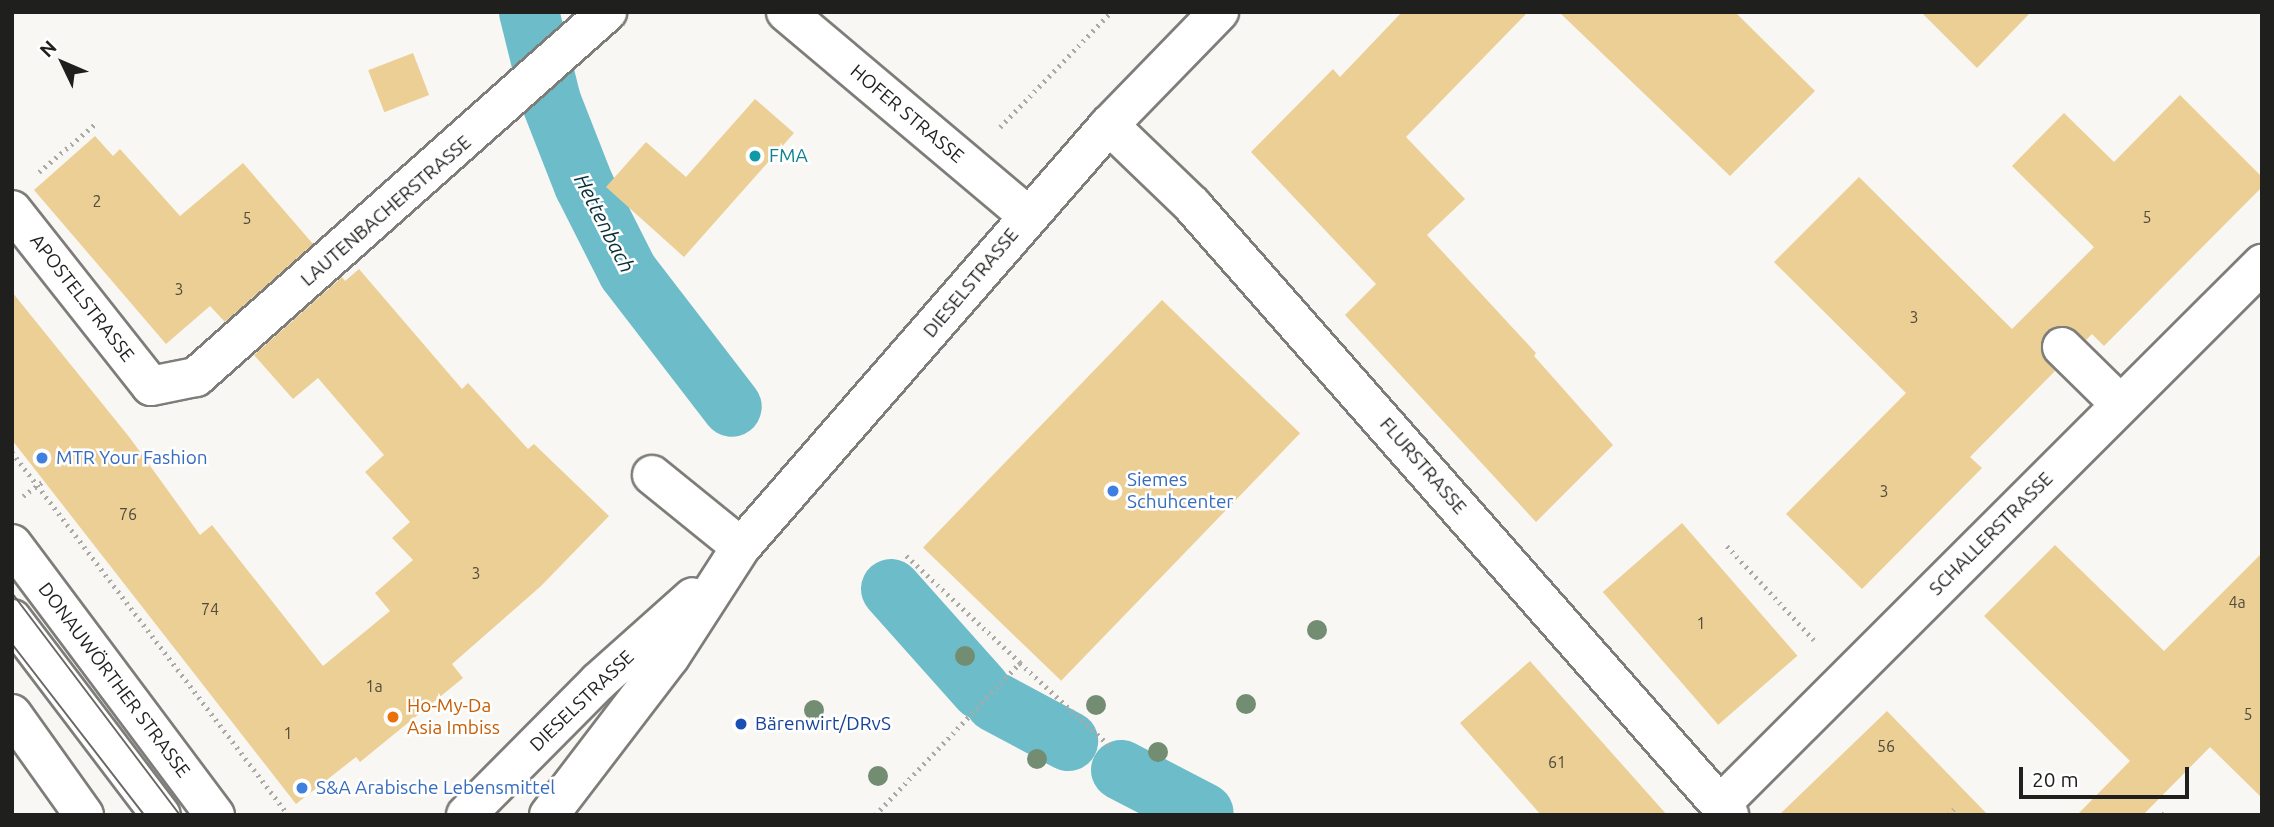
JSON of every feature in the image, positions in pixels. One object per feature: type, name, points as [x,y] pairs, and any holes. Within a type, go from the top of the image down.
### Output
[{"type":"street","name":"LAUTENBACHERSTRASSE","points":[[151,386],[196,377],[503,108],[607,12]]},
{"type":"street","name":"HOFER STRASSE","points":[[786,12],[1028,216]]},
{"type":"street","name":"DIESELSTRASSE","points":[[466,815],[598,682],[736,555],[1028,216],[1109,125],[1219,12]]},
{"type":"street","name":"FLURSTRASSE","points":[[1109,125],[1192,205],[1725,810]]},
{"type":"street","name":"APOSTELSTRASSE","points":[[12,211],[151,386]]},
{"type":"street","name":"SCHALLERSTRASSE","points":[[1725,810],[1849,677],[2262,264]]},
{"type":"street","points":[[2062,347],[2120,404]]},
{"type":"street","points":[[652,475],[736,555]]},
{"type":"street","name":"DONAUWÖRTHER STRASSE","points":[[12,544],[215,815]]},
{"type":"street","name":"DIESELSTRASSE","points":[[549,815],[670,657],[736,555]]},
{"type":"street","points":[[12,619],[161,815]]},
{"type":"street","points":[[12,714],[84,815]]},
{"type":"path","points":[[968,166],[1111,12]]},
{"type":"path","points":[[33,178],[95,124]]},
{"type":"path","points":[[12,452],[289,815]]},
{"type":"path","points":[[12,504],[45,480]]},
{"type":"path","points":[[1727,546],[1849,677]]},
{"type":"path","points":[[904,554],[1111,748]]},
{"type":"path","points":[[875,815],[1020,663]]},
{"type":"path","points":[[1948,815],[1954,809]]},
{"type":"building","points":[[1402,12],[1528,12],[1406,137],[1465,199],[1427,235],[1536,353],[1534,356],[1613,445],[1536,522],[1345,315],[1376,284],[1251,152],[1333,69],[1340,77]]},
{"type":"building","points":[[1559,12],[1735,12],[1815,91],[1730,176]]},
{"type":"building","points":[[1921,12],[2031,12],[1977,68]]},
{"type":"building","points":[[413,53],[429,95],[384,112],[368,70]]},
{"type":"building","points":[[2180,95],[2262,177],[2262,187],[2104,346],[2092,334],[2086,340],[2067,326],[2047,331],[2041,352],[2055,371],[1970,457],[1982,468],[1862,589],[1786,514],[1906,393],[1774,262],[1859,177],[2012,329],[2094,247],[2012,166],[2064,113],[2114,162]]},
{"type":"building","points":[[755,99],[794,133],[684,257],[606,187],[646,142],[686,177]]},
{"type":"building","points":[[95,136],[113,156],[120,149],[180,216],[243,163],[313,244],[225,322],[210,306],[166,344],[34,190]]},
{"type":"building","points":[[359,269],[462,389],[468,383],[528,449],[534,444],[609,516],[541,586],[452,664],[463,678],[360,762],[356,757],[296,804],[12,440],[12,292],[130,438],[200,535],[212,525],[323,666],[390,611],[375,593],[413,560],[392,538],[410,522],[365,472],[384,455],[318,378],[293,399],[254,355],[342,277],[345,281]]},
{"type":"building","name":"Siemes Schuhcenter","points":[[1162,300],[1300,433],[1061,681],[923,547]]},
{"type":"building","points":[[1682,523],[1797,656],[1718,725],[1603,592]]},
{"type":"building","points":[[2055,545],[2164,651],[2262,553],[2262,798],[2210,747],[2143,815],[2077,815],[2130,761],[1984,616]]},
{"type":"building","points":[[1530,661],[1667,815],[1541,815],[1460,723]]},
{"type":"building","points":[[1887,711],[1988,815],[1779,815]]},
{"type":"waterway","name":"Hettenbach","points":[[529,12],[551,101],[584,185],[628,272],[732,407]]},
{"type":"waterway","name":"Hettenbach","points":[[891,589],[981,690]]},
{"type":"waterway","name":"Hettenbach","points":[[995,702],[1068,741]]},
{"type":"waterway","name":"Hettenbach","points":[[1121,770],[1204,813]]},
{"type":"tram line","points":[[12,593],[180,815]]},
{"type":"tram line","points":[[12,644],[144,815]]},
{"type":"place","name":"FMA","points":[[755,156]]},
{"type":"place","name":"MTR Your Fashion","points":[[42,458]]},
{"type":"place","name":"Siemes Schuhcenter","points":[[1113,491]]},
{"type":"place","name":"Ho-My-Da Asia Imbiss","points":[[393,717]]},
{"type":"place","name":"Bärenwirt/DRvS","points":[[741,724]]},
{"type":"place","name":"S&A Arabische Lebensmittel","points":[[302,788]]}]
